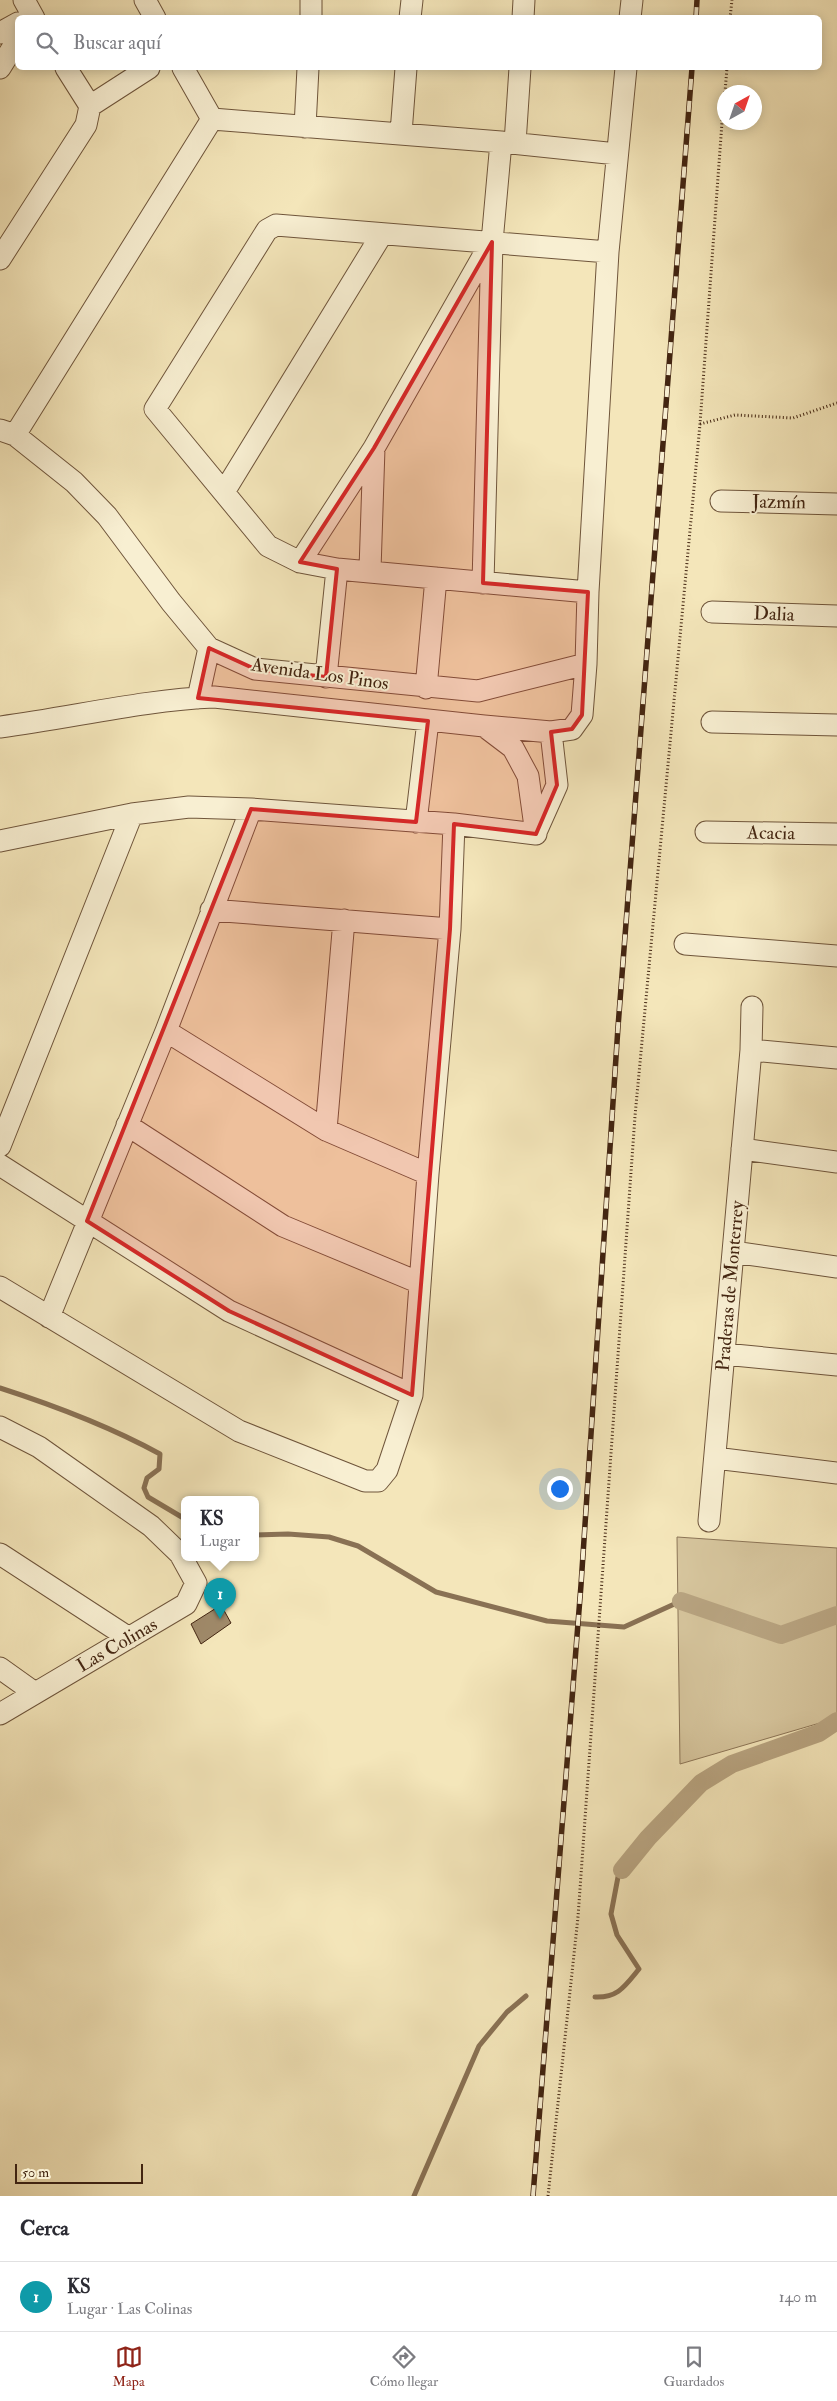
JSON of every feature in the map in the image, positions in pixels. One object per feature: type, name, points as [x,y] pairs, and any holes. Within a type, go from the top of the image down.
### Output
[{"type":"street","points":[[145,0],[153,15]]},
{"type":"street","points":[[310,15],[312,0]]},
{"type":"street","points":[[410,15],[412,0]]},
{"type":"street","points":[[523,15],[524,0]]},
{"type":"street","points":[[630,15],[632,0]]},
{"type":"street","points":[[0,33],[15,23]]},
{"type":"street","points":[[0,68],[15,43]]},
{"type":"street","points":[[0,259],[86,125],[90,106],[67,70]]},
{"type":"street","points":[[90,106],[146,70]]},
{"type":"street","points":[[184,70],[212,119]]},
{"type":"street","points":[[305,126],[308,70]]},
{"type":"street","points":[[401,133],[406,70]]},
{"type":"street","points":[[483,584],[492,242],[520,70]]},
{"type":"street","points":[[536,834],[557,785],[551,732],[572,728],[582,715],[608,252],[626,70]]},
{"type":"street","points":[[212,119],[401,133],[617,154]]},
{"type":"street","points":[[8,432],[212,119]]},
{"type":"street","points":[[588,592],[483,584],[370,570],[337,569],[300,562],[268,546],[155,409],[267,230],[276,225],[608,252]]},
{"type":"street","points":[[224,492],[382,234]]},
{"type":"street","points":[[300,562],[374,448],[492,242]]},
{"type":"street","name":"Avenida Los Pinos","points":[[8,432],[74,482],[107,516],[171,602],[209,648],[255,669],[426,688],[478,691],[586,664]]},
{"type":"street","points":[[370,570],[374,448]]},
{"type":"street","name":"Jazmín","points":[[721,501],[837,504]]},
{"type":"street","points":[[326,677],[337,569]]},
{"type":"street","points":[[426,688],[436,578]]},
{"type":"street","name":"Dalia","points":[[712,612],[837,616]]},
{"type":"street","points":[[198,698],[209,648]]},
{"type":"street","name":"Avenida Los Pinos","points":[[0,727],[60,719],[174,698],[214,697],[428,721],[551,732]]},
{"type":"street","points":[[416,822],[428,721]]},
{"type":"street","points":[[712,722],[837,726]]},
{"type":"street","points":[[484,726],[512,748],[528,776],[536,834]]},
{"type":"street","points":[[2,847],[132,814],[189,807],[250,809],[454,824],[536,834]]},
{"type":"street","points":[[49,1318],[87,1220],[166,1031],[250,809]]},
{"type":"street","points":[[0,1146],[132,814]]},
{"type":"street","points":[[0,1287],[239,1431],[365,1481],[378,1481],[388,1470],[412,1395],[428,1174],[450,929],[454,824]]},
{"type":"street","name":"Acacia","points":[[706,832],[837,834]]},
{"type":"street","points":[[211,910],[450,929]]},
{"type":"street","points":[[326,1130],[344,920]]},
{"type":"street","points":[[685,944],[837,956]]},
{"type":"street","name":"Praderas de Monterrey","points":[[709,1521],[751,1050],[752,1007]]},
{"type":"street","points":[[166,1031],[326,1130],[428,1174]]},
{"type":"street","points":[[751,1050],[837,1058]]},
{"type":"street","points":[[127,1125],[283,1226],[420,1283]]},
{"type":"street","points":[[742,1149],[837,1162]]},
{"type":"street","points":[[0,1165],[229,1311],[412,1395]]},
{"type":"street","points":[[733,1252],[837,1267]]},
{"type":"street","points":[[724,1354],[837,1365]]},
{"type":"street","name":"Las Colinas","points":[[0,1427],[39,1447],[151,1526],[181,1556]]},
{"type":"street","points":[[715,1458],[837,1473]]},
{"type":"street","points":[[0,1554],[129,1638]]},
{"type":"street","name":"Las Colinas","points":[[0,1714],[186,1604],[196,1583],[184,1561]]},
{"type":"street","points":[[0,1668],[35,1693]]},
{"type":"path","points":[[730,15],[732,0]]},
{"type":"path","points":[[726,85],[727,70]]},
{"type":"path","points":[[548,2196],[578,1917],[635,1116],[700,424],[722,130]]},
{"type":"path","points":[[700,424],[735,414],[793,418],[837,403]]},
{"type":"highlighted area","points":[[492,242],[483,583],[588,592],[582,715],[572,729],[551,732],[557,785],[536,834],[454,824],[450,929],[412,1395],[229,1311],[87,1221],[251,809],[416,822],[428,721],[198,698],[209,648],[255,669],[326,677],[337,569],[300,562],[374,448]]},
{"type":"shaded area","points":[[677,1537],[837,1548],[837,1718],[680,1764]]},
{"type":"building","points":[[221,1605],[231,1623],[201,1644],[191,1624]]},
{"type":"waterway","points":[[0,1388],[82,1417],[160,1454],[159,1469],[147,1478],[144,1488],[148,1497],[181,1517]]},
{"type":"waterway","points":[[259,1535],[288,1534],[329,1537],[358,1546],[436,1592],[547,1621],[624,1627],[681,1601]]},
{"type":"waterway","points":[[681,1601],[781,1635],[837,1615]]},
{"type":"waterway","points":[[622,1870],[648,1838],[701,1783],[732,1764],[819,1733],[837,1721]]},
{"type":"waterway","points":[[595,1997],[603,1997],[620,1990],[639,1969],[617,1935],[611,1914],[618,1877],[622,1870]]},
{"type":"waterway","points":[[414,2196],[479,2046],[507,2012],[526,1996]]},
{"type":"railway","points":[[696,15],[697,0]]},
{"type":"railway","points":[[533,2196],[581,1585],[618,1027],[692,70]]},
{"type":"place","name":"KS","points":[[220,1619]]}]
